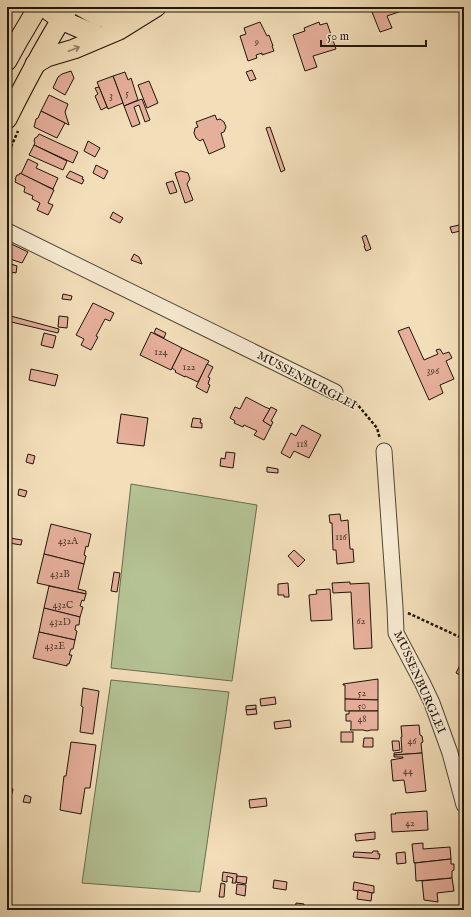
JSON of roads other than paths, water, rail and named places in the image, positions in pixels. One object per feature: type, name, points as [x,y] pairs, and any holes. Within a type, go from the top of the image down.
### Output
[{"type":"main road","points":[[7,61],[38,7]]},
{"type":"main road","points":[[44,7],[65,14],[101,37]]},
{"type":"main road","points":[[82,7],[98,16],[109,19],[155,7]]},
{"type":"main road","points":[[35,64],[46,57],[74,49],[119,30],[155,7]]},
{"type":"main road","points":[[7,119],[35,64],[65,14]]},
{"type":"street","name":"MUSSENBURGLEI","points":[[7,231],[335,392]]},
{"type":"street","name":"MUSSENBURGLEI","points":[[384,451],[396,633],[432,703],[450,753],[464,804]]}]
